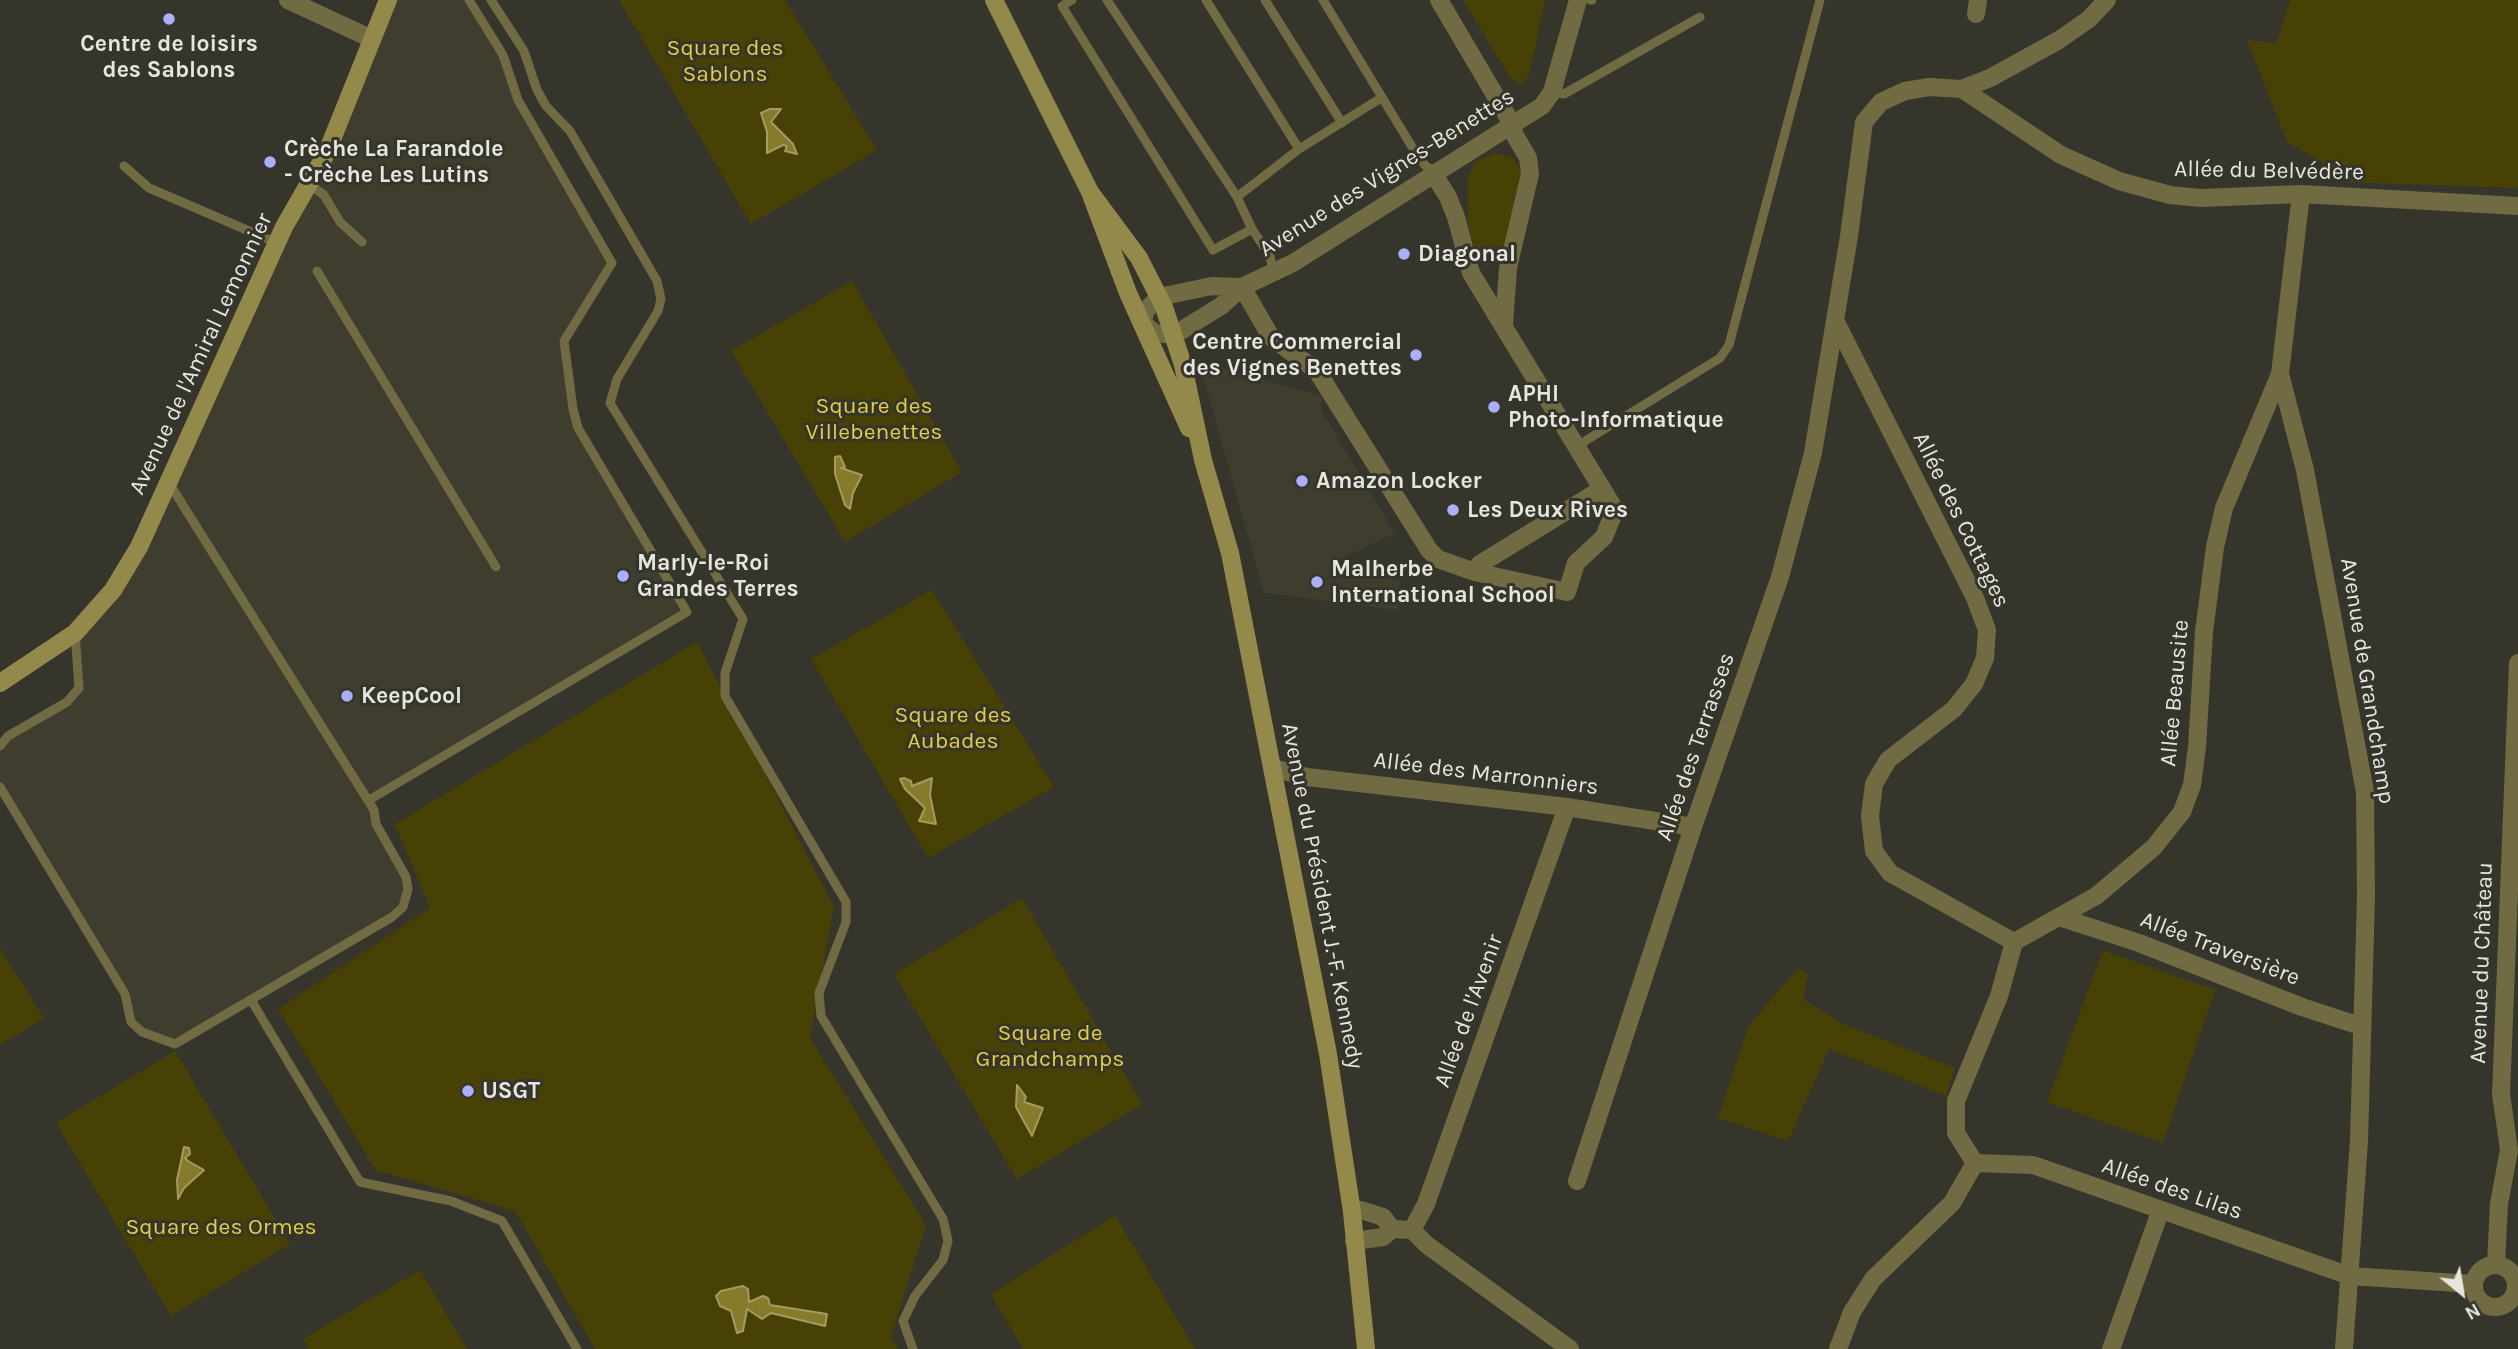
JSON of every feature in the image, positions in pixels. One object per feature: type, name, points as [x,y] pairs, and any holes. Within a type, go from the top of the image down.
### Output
[{"type":"main road","name":"Avenue de l'Amiral Lemonnier","points":[[0,683],[75,634],[113,590],[139,547],[276,243],[327,152],[388,0]]},
{"type":"main road","name":"Avenue du Président J.-F. Kennedy","points":[[994,0],[1090,192],[1143,324],[1202,456]]},
{"type":"main road","name":"Avenue du Président J.-F. Kennedy","points":[[1090,192],[1139,258],[1159,296],[1174,335],[1202,456],[1230,553],[1328,1054],[1352,1212],[1366,1349]]},
{"type":"street","points":[[288,0],[372,39]]},
{"type":"street","points":[[1439,0],[1528,158],[1530,174],[1508,268],[1504,325]]},
{"type":"street","points":[[1552,92],[1578,0]]},
{"type":"street","points":[[1836,322],[1864,122],[1881,102],[1905,91],[1929,87],[1962,89],[1999,73],[2059,40],[2089,19],[2107,0]]},
{"type":"street","name":"Allée du Belvédère","points":[[1962,89],[2061,155],[2119,181],[2170,195],[2201,198],[2301,194],[2518,206]]},
{"type":"street","name":"Avenue des Vignes-Benettes","points":[[1174,335],[1221,306],[1242,287],[1274,274],[1542,106],[1552,92]]},
{"type":"street","points":[[1242,287],[1271,337],[1317,371],[1438,559],[1475,572],[1567,592],[1576,563],[1604,537],[1615,510],[1471,273],[1448,197],[1433,173]]},
{"type":"street","name":"Avenue de Grandchamp","points":[[2301,194],[2280,373],[2305,470],[2365,793],[2366,897],[2360,1026],[2359,1141],[2344,1349]]},
{"type":"street","points":[[1471,273],[1484,279],[1496,278],[1508,268]]},
{"type":"street","name":"Avenue des Vignes-Benettes","points":[[1159,296],[1212,286],[1242,287]]},
{"type":"street","points":[[1159,296],[1145,312],[1143,324],[1155,333],[1174,335]]},
{"type":"street","name":"Allée des Terrasses","points":[[1577,1181],[1693,827],[1780,577],[1813,453],[1836,322]]},
{"type":"street","name":"Allée des Cottages","points":[[1836,322],[1975,598],[1987,630],[1985,658],[1974,684],[1954,709],[1888,760],[1874,785],[1870,816],[1874,851],[1890,873],[2014,942]]},
{"type":"street","name":"Allée Beausite","points":[[2014,942],[2062,918],[2096,896],[2154,847],[2182,812],[2192,785],[2197,747],[2204,632],[2215,547],[2224,508],[2280,373]]},
{"type":"street","points":[[1475,572],[1480,564],[1602,489]]},
{"type":"street","name":"Avenue du Château","points":[[2496,1264],[2499,1204],[2513,1154],[2501,1094],[2518,663]]},
{"type":"street","name":"Allée des Marronniers","points":[[1273,768],[1307,777],[1567,807],[1693,827]]},
{"type":"street","name":"Allée de l'Avenir","points":[[1412,1230],[1426,1205],[1567,807]]},
{"type":"street","name":"Allée Traversière","points":[[2062,918],[2139,943],[2302,1007],[2360,1026]]},
{"type":"street","points":[[1838,1349],[1852,1312],[1873,1279],[1952,1203],[1975,1163],[1956,1133],[1956,1101],[1999,996],[2014,942]]},
{"type":"street","name":"Allée des Lilas","points":[[1975,1163],[2033,1165],[2160,1212],[2350,1276],[2473,1284]]},
{"type":"street","points":[[1352,1212],[1361,1210],[1384,1217],[1392,1229]]},
{"type":"street","points":[[2111,1349],[2160,1212]]},
{"type":"street","points":[[1354,1241],[1383,1237],[1392,1229],[1412,1230],[1427,1245],[1570,1349]]},
{"type":"street","points":[[2496,1264],[2506,1267],[2515,1278],[2516,1293],[2507,1303],[2493,1307],[2485,1304],[2475,1293],[2473,1284],[2482,1269],[2496,1264]]},
{"type":"lane","points":[[369,800],[687,612],[578,428],[573,409],[564,341],[612,264],[518,100],[503,55],[469,0]]},
{"type":"lane","points":[[491,0],[524,51],[537,90],[546,106],[570,131],[657,281],[661,299],[658,311],[617,379],[610,403],[743,619],[724,673],[725,696],[846,902],[846,922],[819,993],[821,1016],[943,1219],[948,1241],[943,1260],[915,1296],[903,1321],[913,1349]]},
{"type":"lane","points":[[1072,0],[1062,6],[1213,250],[1252,229]]},
{"type":"lane","points":[[1107,0],[1237,197],[1252,229],[1270,256],[1274,274]]},
{"type":"lane","points":[[1206,0],[1298,149]]},
{"type":"lane","points":[[1265,0],[1342,123]]},
{"type":"lane","points":[[1323,0],[1420,160],[1433,173]]},
{"type":"lane","points":[[1577,446],[1720,358],[1729,345],[1820,0]]},
{"type":"lane","points":[[1552,92],[1564,94],[1700,17]]},
{"type":"lane","points":[[1237,197],[1298,149],[1381,98]]},
{"type":"lane","points":[[124,166],[149,188],[276,243]]},
{"type":"lane","points":[[310,185],[324,195],[340,222],[362,242]]},
{"type":"lane","points":[[317,271],[496,567]]},
{"type":"lane","points":[[0,787],[125,993],[131,1022],[142,1032],[175,1044],[392,917],[403,907],[408,889],[406,877],[376,824],[369,800],[169,483]]},
{"type":"lane","points":[[0,746],[8,736],[67,702],[79,688],[75,634]]},
{"type":"lane","points":[[251,1000],[360,1182],[451,1201],[502,1221],[577,1349]]},
{"type":"shaded area","points":[[388,0],[469,0],[503,55],[518,100],[612,263],[564,341],[578,428],[687,612],[369,800],[376,824],[406,877],[403,907],[175,1044],[131,1022],[125,993],[0,787],[0,746],[67,702],[79,688],[75,633],[139,547]]},
{"type":"shaded area","points":[[770,109],[781,109],[771,122],[793,144],[797,154],[785,151],[787,146],[783,145],[767,153],[767,132],[761,113]]},
{"type":"shaded area","points":[[1199,362],[1322,396],[1321,410],[1395,533],[1333,563],[1400,580],[1398,610],[1264,593]]},
{"type":"shaded area","points":[[840,456],[845,467],[841,468],[862,475],[853,493],[850,509],[845,505],[835,474],[835,457]]},
{"type":"shaded area","points":[[932,778],[930,795],[936,824],[919,821],[925,808],[905,789],[900,779],[911,781],[912,786]]},
{"type":"shaded area","points":[[1017,1085],[1026,1097],[1024,1102],[1043,1108],[1032,1136],[1016,1107]]},
{"type":"shaded area","points":[[184,1147],[189,1148],[190,1154],[185,1158],[204,1170],[184,1188],[178,1199],[177,1180]]},
{"type":"shaded area","points":[[743,1286],[748,1289],[749,1302],[763,1296],[768,1298],[770,1305],[827,1314],[825,1326],[771,1313],[762,1319],[747,1309],[743,1331],[737,1333],[731,1311],[720,1306],[716,1296],[721,1291]]},
{"type":"green space","name":"Square des Sablons","points":[[619,0],[785,0],[877,150],[751,224]]},
{"type":"green space","points":[[1463,0],[1545,0],[1529,75],[1522,85],[1510,77]]},
{"type":"green space","points":[[2290,0],[2518,0],[2518,188],[2343,182],[2330,167],[2287,142],[2247,40],[2277,43]]},
{"type":"green space","points":[[1495,153],[1513,158],[1521,170],[1522,178],[1503,251],[1497,258],[1484,260],[1476,252],[1468,224],[1468,178],[1475,162]]},
{"type":"green space","name":"Square des Villebenettes","points":[[852,281],[962,472],[845,542],[731,351]]},
{"type":"green space","name":"Square des Aubades","points":[[932,590],[1054,787],[928,858],[811,659]]},
{"type":"green space","points":[[697,642],[834,907],[810,1038],[926,1225],[891,1338],[898,1349],[595,1349],[515,1211],[376,1170],[278,1009],[430,908],[395,824]]},
{"type":"green space","name":"Square de Grandchamps","points":[[1022,898],[1142,1104],[1017,1179],[894,974]]},
{"type":"green space","points":[[0,948],[44,1018],[0,1045]]},
{"type":"green space","points":[[2103,950],[2215,990],[2163,1143],[2047,1102]]},
{"type":"green space","points":[[1798,968],[1808,975],[1803,999],[1841,1023],[1955,1068],[1946,1096],[1829,1049],[1788,1141],[1718,1118],[1748,1027]]},
{"type":"green space","name":"Square des Ormes","points":[[175,1051],[290,1244],[171,1316],[56,1123]]},
{"type":"green space","points":[[1115,1215],[1195,1349],[1023,1349],[991,1294]]},
{"type":"green space","points":[[420,1270],[467,1349],[309,1349],[303,1339]]},
{"type":"place","name":"Centre de loisirs des Sablons","points":[[169,19]]},
{"type":"place","name":"Crèche La Farandole - Crèche Les Lutins","points":[[270,162]]},
{"type":"place","name":"Diagonal","points":[[1404,254]]},
{"type":"place","name":"Centre Commercial des Vignes Benettes","points":[[1416,355]]},
{"type":"place","name":"APHI Photo-Informatique","points":[[1494,407]]},
{"type":"place","name":"Amazon Locker","points":[[1302,481]]},
{"type":"place","name":"Les Deux Rives","points":[[1453,510]]},
{"type":"place","name":"Marly-le-Roi Grandes Terres","points":[[623,576]]},
{"type":"place","name":"Malherbe International School","points":[[1317,582]]},
{"type":"place","name":"KeepCool","points":[[347,696]]},
{"type":"place","name":"USGT","points":[[468,1091]]}]
